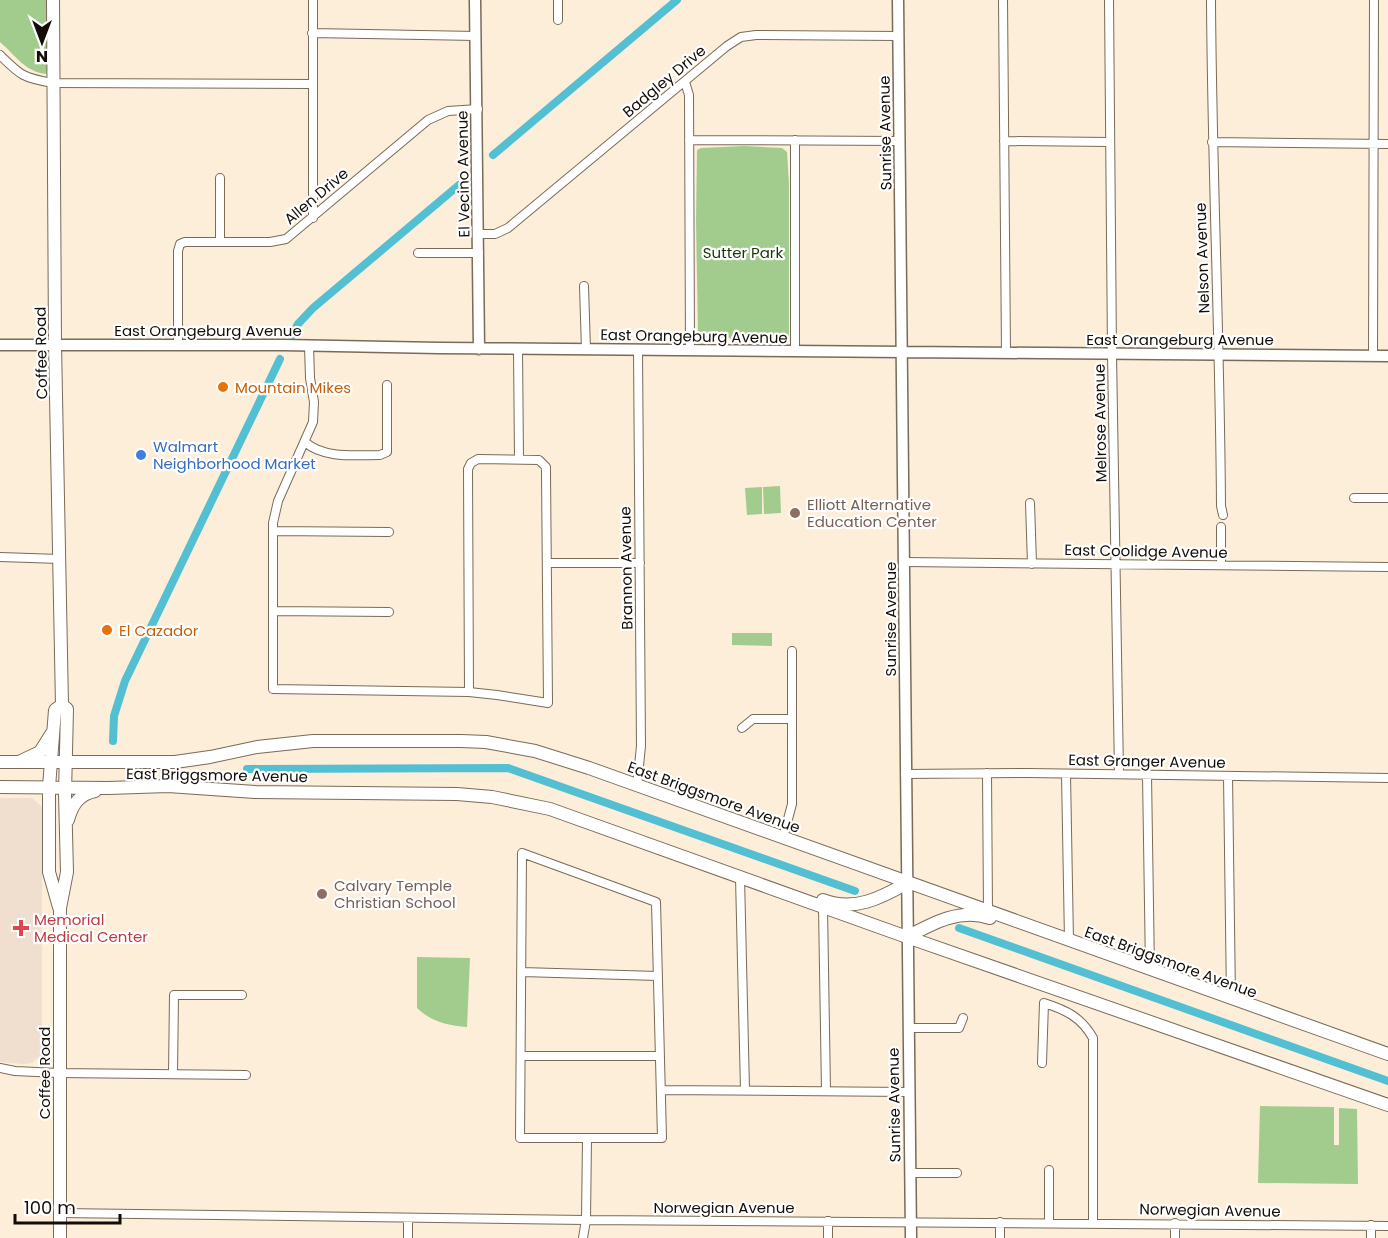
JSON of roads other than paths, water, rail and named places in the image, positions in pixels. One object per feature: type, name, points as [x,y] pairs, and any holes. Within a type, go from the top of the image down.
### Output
[{"type":"main road","name":"Coffee Road","points":[[53,0],[55,344],[62,705]]},
{"type":"main road","name":"Coffee Road","points":[[60,908],[49,872],[49,788],[56,710],[62,705]]},
{"type":"main road","name":"Coffee Road","points":[[60,1238],[58,1073],[60,908],[67,872],[65,788],[67,709],[62,705]]},
{"type":"main road","points":[[17,762],[40,752],[54,730]]},
{"type":"main road","name":"East Briggsmore Avenue","points":[[0,762],[175,762],[257,747],[313,741],[486,742],[536,751],[1388,1054]]},
{"type":"main road","name":"East Briggsmore Avenue","points":[[0,787],[168,786],[255,792],[457,794],[492,797],[549,809],[1388,1106]]},
{"type":"main road","points":[[66,830],[76,801],[89,792],[108,788]]},
{"type":"main road","points":[[779,891],[799,891],[828,902],[847,905],[879,899],[907,883]]},
{"type":"main road","points":[[907,937],[948,917],[985,916],[1010,924],[1026,926]]},
{"type":"street","points":[[313,0],[313,218]]},
{"type":"street","name":"El Vecino Avenue","points":[[475,0],[478,109],[478,349]]},
{"type":"street","points":[[558,0],[558,20]]},
{"type":"street","name":"Sunrise Avenue","points":[[898,0],[911,1238]]},
{"type":"street","points":[[1003,0],[1006,353]]},
{"type":"street","name":"Melrose Avenue","points":[[1109,0],[1119,774]]},
{"type":"street","name":"Nelson Avenue","points":[[1210,0],[1223,515]]},
{"type":"street","points":[[1373,356],[1374,0]]},
{"type":"street","points":[[312,33],[476,36]]},
{"type":"street","name":"Badgley Drive","points":[[479,234],[495,234],[508,228],[733,42],[748,35],[898,36]]},
{"type":"street","points":[[0,55],[15,72],[30,79],[53,83],[312,84]]},
{"type":"street","points":[[685,82],[689,95],[690,351]]},
{"type":"street","name":"Allen Drive","points":[[178,345],[178,250],[180,244],[220,241],[277,242],[293,235],[428,120],[448,111],[478,109]]},
{"type":"street","points":[[689,140],[900,141]]},
{"type":"street","points":[[795,140],[795,351]]},
{"type":"street","points":[[1004,141],[1110,142]]},
{"type":"street","points":[[1212,142],[1388,144]]},
{"type":"street","points":[[220,178],[220,241]]},
{"type":"street","points":[[418,253],[479,253]]},
{"type":"street","points":[[584,286],[586,350]]},
{"type":"street","name":"East Orangeburg Avenue","points":[[0,345],[309,345],[478,349],[1388,356]]},
{"type":"street","points":[[309,345],[314,412],[311,429],[278,501],[273,531],[273,689],[469,692],[548,703],[546,472],[543,462],[535,459],[478,459],[471,463],[468,469],[469,692]]},
{"type":"street","points":[[518,349],[519,459]]},
{"type":"street","name":"Brannon Avenue","points":[[637,786],[641,746],[638,350]]},
{"type":"street","points":[[305,442],[312,448],[323,452],[380,455],[387,452],[387,385]]},
{"type":"street","points":[[1354,498],[1388,498]]},
{"type":"street","points":[[1030,503],[1032,564]]},
{"type":"street","points":[[1221,526],[1221,565]]},
{"type":"street","points":[[273,531],[389,532]]},
{"type":"street","points":[[0,557],[60,559]]},
{"type":"street","name":"East Coolidge Avenue","points":[[904,562],[1388,567]]},
{"type":"street","points":[[547,563],[640,563]]},
{"type":"street","points":[[273,611],[390,612]]},
{"type":"street","points":[[783,838],[792,804],[792,651]]},
{"type":"street","points":[[742,728],[753,719],[792,720]]},
{"type":"street","points":[[987,773],[988,912]]},
{"type":"street","name":"East Granger Avenue","points":[[905,774],[1388,778]]},
{"type":"street","points":[[1066,774],[1069,941]]},
{"type":"street","points":[[1147,775],[1150,970]]},
{"type":"street","points":[[1228,776],[1231,999]]},
{"type":"street","points":[[522,853],[656,902],[662,1138],[520,1138],[522,972],[522,853]]},
{"type":"street","points":[[740,878],[745,1090]]},
{"type":"street","points":[[823,907],[826,1091]]},
{"type":"street","points":[[522,972],[658,976]]},
{"type":"street","points":[[173,1074],[174,995],[242,995]]},
{"type":"street","points":[[1042,1063],[1044,1003],[1069,1012],[1078,1018],[1093,1038],[1093,1222]]},
{"type":"street","points":[[908,1028],[959,1028],[963,1018]]},
{"type":"street","points":[[521,1056],[660,1056]]},
{"type":"street","points":[[0,1068],[58,1073],[246,1075]]},
{"type":"street","points":[[661,1090],[909,1092]]},
{"type":"street","points":[[583,1238],[586,1220],[587,1138]]},
{"type":"street","points":[[1049,1170],[1049,1222]]},
{"type":"street","points":[[910,1173],[957,1173]]},
{"type":"street","name":"Norwegian Avenue","points":[[59,1213],[586,1220],[1175,1222],[1388,1226]]},
{"type":"street","points":[[408,1218],[408,1238]]},
{"type":"street","points":[[828,1221],[828,1238]]},
{"type":"street","points":[[1000,1222],[1000,1238]]},
{"type":"street","points":[[1175,1222],[1176,1238]]},
{"type":"street","points":[[1371,1225],[1371,1238]]},
{"type":"waterway","points":[[493,155],[677,0]]},
{"type":"waterway","points":[[292,335],[298,324],[313,308],[459,185]]},
{"type":"waterway","points":[[113,741],[114,716],[125,681],[280,359]]},
{"type":"waterway","points":[[247,769],[508,768],[855,891]]},
{"type":"waterway","points":[[959,928],[1388,1081]]},
{"type":"place","name":"Mountain Mikes","points":[[223,387]]},
{"type":"place","name":"Walmart Neighborhood Market","points":[[141,455]]},
{"type":"place","name":"Elliott Alternative Education Center","points":[[795,513]]},
{"type":"place","name":"El Cazador","points":[[107,630]]},
{"type":"place","name":"Calvary Temple Christian School","points":[[322,894]]},
{"type":"place","name":"Memorial Medical Center","points":[[21,928]]},
{"type":"park label","name":"Sutter Park","points":[[743,252]]}]
